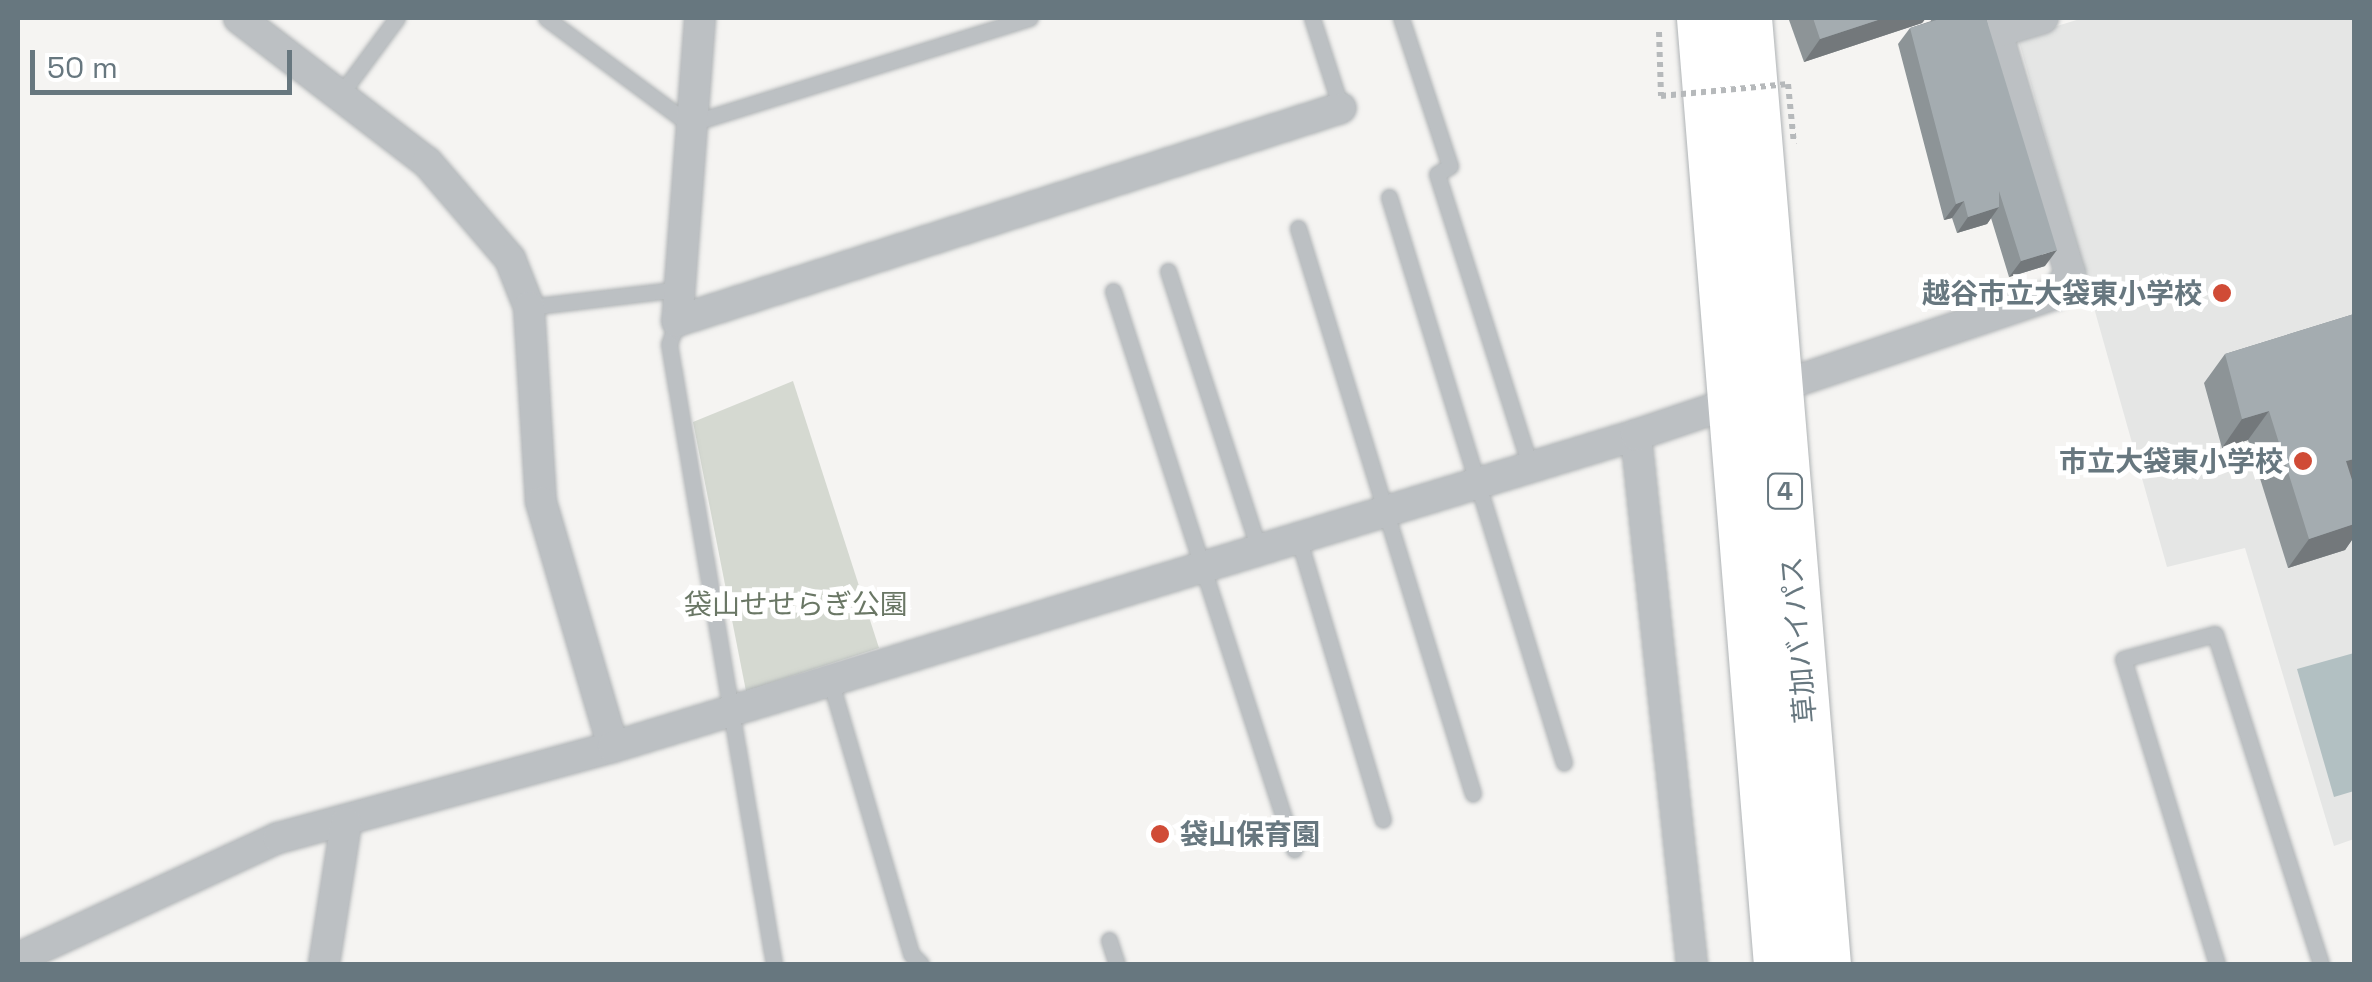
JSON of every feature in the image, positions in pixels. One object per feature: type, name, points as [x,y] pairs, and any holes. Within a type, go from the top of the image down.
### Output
[{"type":"highway","name":"草加バイパス","points":[[1744,18],[1781,964]]},
{"type":"highway","name":"草加バイパス","points":[[1682,25],[1756,394],[1823,964]]},
{"type":"street","points":[[239,18],[427,162],[510,259],[529,308],[541,502],[613,746]]},
{"type":"street","points":[[700,18],[677,322],[1340,108]]},
{"type":"street","points":[[18,958],[278,838],[346,823],[613,746],[1636,435],[2055,294],[2070,273],[1997,32],[2044,18]]},
{"type":"street","points":[[1636,435],[1692,964]]},
{"type":"street","points":[[324,964],[346,823]]},
{"type":"lane","points":[[340,95],[397,18]]},
{"type":"lane","points":[[546,18],[690,124],[1030,18]]},
{"type":"lane","points":[[1312,18],[1340,108]]},
{"type":"lane","points":[[1401,18],[1450,166],[1438,174],[1530,466]]},
{"type":"lane","points":[[1389,197],[1481,481],[1564,763]]},
{"type":"lane","points":[[1298,228],[1389,509],[1473,794]]},
{"type":"lane","points":[[1168,271],[1259,549]]},
{"type":"lane","points":[[529,308],[679,289]]},
{"type":"lane","points":[[1113,291],[1294,849]]},
{"type":"lane","points":[[677,322],[672,363],[734,710],[774,964]]},
{"type":"lane","points":[[1298,537],[1383,820]]},
{"type":"lane","points":[[2217,964],[2123,660],[2216,634],[2321,964]]},
{"type":"lane","points":[[830,680],[911,954],[921,964]]},
{"type":"lane","points":[[1108,940],[1117,964]]},
{"type":"path","points":[[1682,25],[1662,96],[1788,84],[1794,144]]},
{"type":"shaded area","name":"越谷市立大袋東小学校","points":[[2083,18],[2354,18],[2354,839],[2334,846],[2245,548],[2167,567],[2018,38]]},
{"type":"shaded area","points":[[2354,653],[2354,791],[2334,797],[2297,669]]},
{"type":"green space","name":"袋山せせらぎ公園","points":[[793,381],[879,648],[746,691],[693,422]]},
{"type":"building","points":[[1813,18],[1884,18],[1820,39]]},
{"type":"building","points":[[1943,18],[1986,18],[2057,250],[2021,261],[1999,191],[1999,207],[1968,217],[1964,201],[1956,204],[1910,28]]},
{"type":"building","name":"市立大袋東小学校","points":[[2354,314],[2354,459],[2346,461],[2354,486],[2354,524],[2309,539],[2269,411],[2242,419],[2225,354]]},
{"type":"place","name":"越谷市立大袋東小学校","points":[[2222,293]]},
{"type":"place","name":"市立大袋東小学校","points":[[2303,461]]},
{"type":"place","name":"袋山保育園","points":[[1160,834]]}]
